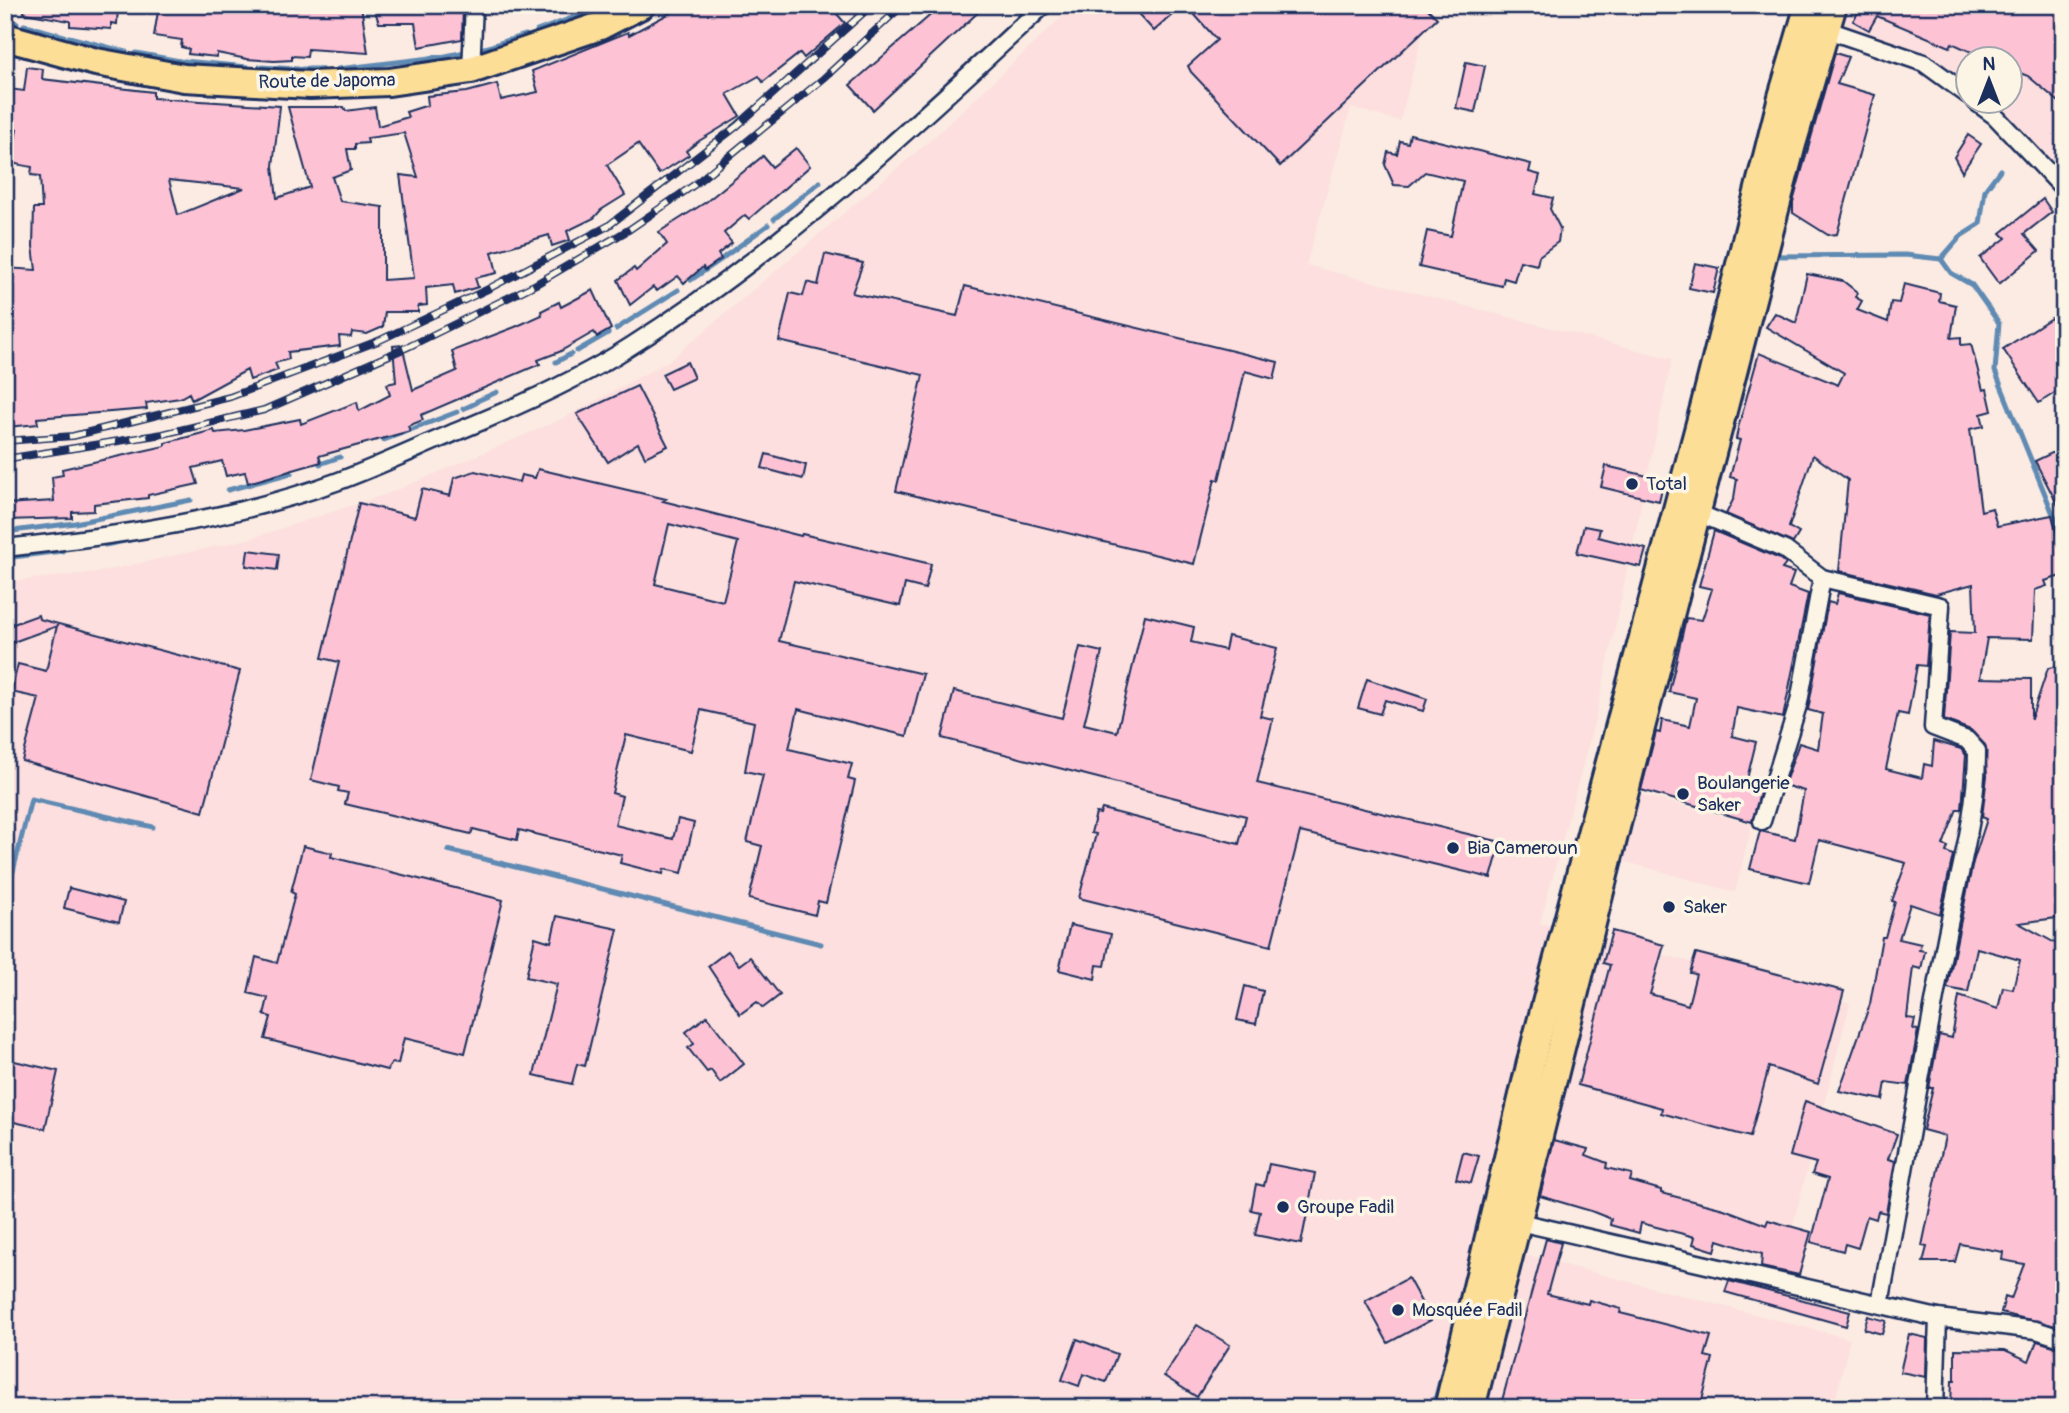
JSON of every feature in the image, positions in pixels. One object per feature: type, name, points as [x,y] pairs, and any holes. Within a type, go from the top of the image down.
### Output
[{"type":"main road","name":"Route de Japoma","points":[[5,37],[96,62],[197,79],[310,85],[390,82],[471,70],[600,26],[641,5]]},
{"type":"main road","points":[[1448,1408],[1536,1041],[1687,509],[1782,142],[1818,15]]},
{"type":"main road","points":[[1471,1408],[1687,509]]},
{"type":"street","points":[[471,70],[474,5]]},
{"type":"street","points":[[5,548],[79,540],[226,514],[334,482],[483,421],[578,376],[629,348],[728,281],[824,204],[1044,5]]},
{"type":"street","points":[[1818,15],[1924,63],[1954,85]]},
{"type":"street","points":[[1995,116],[2064,189]]},
{"type":"street","points":[[1687,509],[1785,550],[1822,578],[1941,606],[1933,727],[1967,740],[1977,751],[1977,783],[1970,836],[1945,942],[1880,1304]]},
{"type":"street","points":[[1762,821],[1799,702],[1822,578]]},
{"type":"street","points":[[1516,1221],[1938,1318],[2036,1330],[2064,1339]]},
{"type":"street","points":[[1935,1408],[1938,1318]]},
{"type":"shaded area","points":[[1075,5],[1430,5],[1400,121],[1351,108],[1306,265],[1672,359],[1597,712],[1540,923],[1850,1003],[1790,1236],[1537,1171],[1518,1253],[1850,1339],[1833,1408],[5,1408],[5,582],[100,572],[249,539],[390,493],[562,419],[669,361],[932,139]]},
{"type":"shaded area","points":[[1829,5],[2064,5],[2064,206],[2020,153],[1982,116],[2024,116],[2024,46],[1954,46],[1954,97],[1922,75],[1823,27]]},
{"type":"shaded area","points":[[1635,793],[1752,824],[1735,892],[1620,860]]},
{"type":"building","points":[[25,5],[118,5],[117,24],[111,23],[111,29],[70,26],[70,21],[24,13]]},
{"type":"building","points":[[159,5],[361,5],[368,53],[308,49],[307,57],[292,56],[292,60],[274,61],[217,53],[217,57],[188,54],[189,49],[181,47],[182,40],[154,36]]},
{"type":"building","points":[[373,5],[463,5],[462,39],[419,47],[415,23],[379,23]]},
{"type":"building","points":[[685,5],[829,5],[845,23],[804,58],[800,53],[763,82],[759,76],[727,94],[740,116],[699,141],[686,151],[689,155],[659,174],[638,144],[607,165],[625,195],[601,210],[594,218],[567,231],[570,240],[552,246],[549,235],[492,252],[497,273],[475,278],[478,287],[455,294],[453,285],[426,288],[427,305],[418,306],[418,312],[385,312],[383,327],[367,334],[352,332],[351,337],[339,336],[340,346],[288,352],[289,359],[275,363],[278,370],[250,380],[247,370],[192,400],[189,393],[180,398],[146,403],[147,409],[37,418],[38,424],[7,427],[5,268],[36,270],[33,246],[34,208],[42,208],[40,176],[31,175],[32,167],[11,163],[17,129],[5,127],[5,95],[8,95],[9,89],[24,91],[27,67],[43,69],[42,79],[153,92],[153,98],[280,106],[273,166],[277,198],[310,187],[288,107],[344,107],[346,111],[375,107],[378,126],[408,117],[406,112],[428,105],[427,96],[467,92],[497,84],[501,100],[538,92],[532,71],[628,32],[629,35]],"holes":[[[404,133],[418,177],[400,175],[414,278],[383,280],[383,207],[340,201],[332,177],[351,170],[347,149],[355,149],[355,144],[368,143],[367,138]],[[169,180],[244,188],[178,215]]]},
{"type":"building","points":[[942,5],[986,5],[873,110],[850,85]]},
{"type":"building","points":[[1130,5],[1183,5],[1154,31]]},
{"type":"building","points":[[1186,5],[1424,5],[1437,18],[1280,166],[1191,72],[1188,66],[1217,40]]},
{"type":"building","points":[[1853,5],[2064,5],[2064,106],[2024,74],[2024,46],[1959,46],[1952,43],[1950,47],[1877,16],[1869,30],[1853,21],[1860,9]]},
{"type":"building","points":[[1835,53],[1848,57],[1837,84],[1875,95],[1837,234],[1828,235],[1793,213],[1793,202]]},
{"type":"building","points":[[1466,62],[1485,66],[1475,112],[1456,108]]},
{"type":"building","points":[[1410,134],[1531,164],[1529,172],[1540,175],[1535,194],[1553,198],[1550,209],[1560,228],[1558,242],[1539,256],[1537,265],[1520,261],[1514,281],[1504,278],[1502,286],[1419,267],[1427,231],[1451,236],[1463,181],[1425,172],[1409,186],[1394,185],[1385,165],[1388,152],[1397,154],[1400,141],[1408,143]]},
{"type":"building","points":[[1968,135],[1981,144],[1962,172],[1954,157]]},
{"type":"building","points":[[796,148],[810,166],[749,219],[745,215],[724,233],[732,243],[718,254],[721,259],[705,270],[703,267],[684,283],[678,276],[657,291],[653,287],[630,305],[618,280],[634,268],[636,271],[667,244],[659,232],[706,202],[763,156],[772,167]]},
{"type":"building","points":[[2043,199],[2052,212],[2024,234],[2039,251],[1999,284],[1980,258],[2006,238],[2001,233]]},
{"type":"building","points":[[825,254],[863,263],[852,293],[957,316],[965,286],[1278,362],[1274,379],[1245,371],[1219,480],[1215,479],[1194,564],[896,491],[923,375],[779,341],[790,293],[803,296],[807,282],[818,285]]},
{"type":"building","points":[[1695,263],[1719,268],[1713,293],[1689,288]]},
{"type":"building","points":[[1807,274],[1843,281],[1857,292],[1855,297],[1862,301],[1857,310],[1888,322],[1891,302],[1899,303],[1904,284],[1940,293],[1939,301],[1956,305],[1951,338],[1961,337],[1961,345],[1971,344],[1983,390],[1987,389],[1992,411],[1981,414],[1984,426],[1970,429],[1981,511],[1992,508],[1997,526],[2052,515],[2064,563],[2064,575],[2045,581],[2047,586],[2035,590],[2033,639],[1987,638],[1980,678],[2031,679],[2031,719],[2048,668],[2064,665],[2064,917],[2019,923],[2064,948],[2064,1328],[2001,1313],[2005,1297],[2011,1299],[2024,1264],[2002,1260],[2003,1252],[1960,1244],[1955,1262],[1923,1262],[1927,1247],[1922,1246],[1945,1136],[1923,1130],[1933,1088],[1929,1088],[1939,1035],[1952,1038],[1959,996],[1998,1009],[2003,987],[2013,989],[2020,960],[1977,948],[1968,992],[1947,988],[1973,862],[1987,819],[1982,817],[1987,776],[1985,745],[1971,730],[1944,720],[1950,632],[1975,633],[1973,584],[1936,594],[1839,571],[1848,480],[1813,455],[1789,527],[1799,533],[1793,543],[1726,514],[1734,498],[1737,479],[1730,477],[1740,440],[1736,439],[1738,428],[1759,353],[1838,385],[1844,373],[1766,327],[1775,313],[1796,323]]},
{"type":"building","points":[[593,290],[611,329],[597,337],[594,332],[559,352],[538,360],[540,364],[421,415],[423,420],[408,426],[410,431],[319,456],[321,462],[248,483],[245,472],[226,476],[222,461],[193,468],[198,484],[148,495],[148,498],[94,504],[94,511],[72,512],[72,518],[5,520],[5,504],[54,501],[52,477],[63,475],[62,469],[165,446],[165,443],[214,430],[215,433],[244,430],[300,419],[301,424],[357,402],[359,411],[390,395],[387,384],[396,382],[393,346],[402,345],[413,390],[457,371],[452,351],[515,327],[542,315],[541,311],[559,302],[561,307]]},
{"type":"building","points":[[2051,318],[2064,337],[2064,387],[2039,403],[2003,349]]},
{"type":"building","points":[[687,362],[694,378],[670,389],[662,374]]},
{"type":"building","points":[[637,386],[668,446],[645,457],[638,443],[608,462],[577,414]]},
{"type":"building","points":[[2054,452],[2064,471],[2064,517],[2035,461]]},
{"type":"building","points":[[766,454],[806,465],[803,479],[762,468]]},
{"type":"building","name":"Total","points":[[1606,466],[1664,480],[1659,501],[1601,487]]},
{"type":"building","points":[[538,469],[666,499],[663,501],[801,536],[802,534],[931,564],[925,589],[905,584],[900,606],[794,581],[779,641],[923,674],[907,736],[798,709],[789,749],[852,764],[848,779],[855,781],[826,903],[818,901],[815,915],[749,899],[762,846],[747,842],[763,775],[745,771],[754,722],[701,710],[691,751],[626,735],[612,793],[622,796],[615,825],[673,839],[678,819],[694,823],[682,873],[664,869],[663,874],[620,863],[622,855],[519,830],[517,840],[473,829],[471,834],[345,804],[348,793],[338,791],[339,787],[311,780],[339,662],[322,658],[359,503],[415,517],[422,489],[450,496],[454,478],[475,471],[519,482],[521,475],[535,478]],"holes":[[[669,524],[738,542],[723,601],[655,584]]]},
{"type":"building","points":[[1584,526],[1600,529],[1598,537],[1646,549],[1641,567],[1577,553]]},
{"type":"building","points":[[1714,531],[1780,559],[1786,564],[1782,569],[1794,573],[1789,587],[1808,594],[1783,718],[1737,708],[1732,736],[1756,742],[1746,783],[1762,786],[1752,822],[1641,790],[1656,732],[1660,733],[1662,720],[1690,726],[1696,698],[1669,692],[1686,618],[1702,620],[1712,589],[1699,586]]},
{"type":"building","points":[[248,550],[279,554],[277,570],[246,566]]},
{"type":"building","points":[[1838,593],[1930,614],[1926,666],[1917,665],[1908,715],[1898,713],[1886,769],[1922,778],[1924,764],[1932,766],[1934,741],[1961,749],[1966,755],[1962,809],[1957,809],[1943,845],[1948,847],[1946,852],[1953,855],[1940,914],[1910,904],[1899,939],[1921,944],[1919,950],[1925,951],[1921,969],[1913,967],[1907,1018],[1915,1019],[1913,1029],[1918,1030],[1908,1085],[1886,1082],[1883,1100],[1839,1091],[1870,1004],[1882,937],[1885,937],[1895,902],[1892,901],[1906,863],[1819,840],[1809,883],[1750,869],[1760,831],[1795,839],[1804,791],[1784,785],[1799,743],[1818,749],[1823,714],[1808,710],[1828,602],[1835,604]]},
{"type":"building","points":[[38,615],[39,619],[240,671],[203,812],[22,761],[39,698],[11,692],[18,664],[46,671],[57,626],[5,645],[5,627]]},
{"type":"building","points":[[1145,615],[1194,627],[1191,642],[1225,650],[1228,636],[1277,648],[1260,716],[1273,719],[1257,783],[1501,842],[1491,878],[1300,832],[1271,946],[1079,898],[1096,834],[1091,833],[1096,813],[1100,814],[1102,809],[1239,844],[1246,816],[942,738],[954,691],[1062,718],[1080,647],[1102,652],[1084,724],[1117,732]]},
{"type":"building","points":[[1367,679],[1427,699],[1423,711],[1385,700],[1380,714],[1358,708]]},
{"type":"building","points":[[303,846],[332,853],[331,857],[503,900],[465,1053],[404,1038],[398,1064],[392,1063],[387,1070],[265,1039],[271,1017],[264,1015],[268,998],[248,993],[256,957],[277,963],[295,894],[291,892]]},
{"type":"building","points":[[69,888],[124,902],[119,922],[64,908]]},
{"type":"building","points":[[557,916],[618,929],[585,1066],[577,1064],[572,1084],[534,1075],[557,984],[526,977],[535,937],[551,942]]},
{"type":"building","points":[[1070,925],[1111,934],[1105,966],[1097,965],[1095,979],[1059,970]]},
{"type":"building","points":[[1612,931],[1664,945],[1650,994],[1688,1005],[1696,974],[1690,973],[1696,953],[1844,991],[1818,1084],[1769,1067],[1750,1137],[1661,1113],[1662,1108],[1578,1085],[1610,965],[1603,963]]},
{"type":"building","points":[[728,951],[739,965],[750,957],[780,995],[763,1008],[757,1002],[740,1014],[708,966]]},
{"type":"building","points":[[1245,986],[1263,991],[1256,1024],[1237,1020]]},
{"type":"building","points":[[707,1016],[744,1064],[720,1083],[711,1070],[707,1072],[688,1048],[694,1044],[686,1032]]},
{"type":"building","points":[[10,1060],[58,1071],[45,1129],[5,1120],[5,1080]]},
{"type":"building","points":[[1805,1101],[1897,1134],[1888,1159],[1895,1161],[1886,1213],[1878,1211],[1876,1219],[1867,1216],[1858,1248],[1845,1244],[1843,1251],[1811,1242],[1828,1179],[1812,1174],[1816,1163],[1790,1156]]},
{"type":"building","points":[[1554,1140],[1588,1149],[1586,1155],[1607,1163],[1606,1168],[1632,1174],[1630,1181],[1661,1190],[1661,1193],[1724,1209],[1766,1225],[1768,1220],[1811,1232],[1799,1275],[1761,1267],[1762,1254],[1718,1240],[1715,1251],[1693,1244],[1695,1237],[1641,1223],[1639,1233],[1610,1225],[1611,1219],[1591,1211],[1540,1196]]},
{"type":"building","points":[[1463,1152],[1479,1156],[1471,1183],[1456,1179]]},
{"type":"building","name":"Groupe Fadil","points":[[1269,1164],[1315,1173],[1301,1244],[1255,1235],[1260,1212],[1251,1210],[1256,1184],[1264,1186]]},
{"type":"building","points":[[1546,1239],[1561,1243],[1547,1294],[1588,1304],[1589,1300],[1621,1309],[1620,1313],[1711,1336],[1705,1356],[1713,1358],[1700,1408],[1500,1408]]},
{"type":"building","name":"Mosquée Fadil","points":[[1408,1278],[1431,1320],[1388,1343],[1365,1301]]},
{"type":"building","points":[[1729,1281],[1850,1312],[1846,1326],[1725,1292]]},
{"type":"building","points":[[1868,1316],[1886,1321],[1882,1334],[1864,1329]]},
{"type":"building","points":[[1197,1325],[1230,1345],[1197,1397],[1164,1376]]},
{"type":"building","points":[[1909,1334],[1927,1338],[1926,1377],[1900,1372]]},
{"type":"building","points":[[1077,1339],[1117,1354],[1106,1382],[1083,1374],[1079,1386],[1062,1380]]},
{"type":"building","points":[[2037,1341],[2064,1349],[2064,1408],[1951,1408],[1955,1349],[2005,1350],[2029,1361]]},
{"type":"waterway","points":[[537,31],[598,8]]},
{"type":"waterway","points":[[5,20],[17,23]]},
{"type":"waterway","points":[[24,25],[64,36]]},
{"type":"waterway","points":[[510,40],[526,35]]},
{"type":"waterway","points":[[69,37],[126,52]]},
{"type":"waterway","points":[[491,46],[508,40]]},
{"type":"waterway","points":[[441,57],[489,47]]},
{"type":"waterway","points":[[136,53],[180,61]]},
{"type":"waterway","points":[[338,69],[439,57]]},
{"type":"waterway","points":[[184,61],[247,67]]},
{"type":"waterway","points":[[259,67],[298,69]]},
{"type":"waterway","points":[[302,69],[321,69]]},
{"type":"waterway","points":[[1941,259],[1961,236],[1980,224],[1985,190],[2000,170]]},
{"type":"waterway","points":[[774,219],[820,182]]},
{"type":"waterway","points":[[724,257],[768,225]]},
{"type":"waterway","points":[[1771,256],[1905,255],[1941,259]]},
{"type":"waterway","points":[[691,280],[722,259]]},
{"type":"waterway","points":[[1941,259],[1951,273],[1972,285],[1999,323],[1995,371],[2064,541]]},
{"type":"waterway","points":[[616,329],[678,290]]},
{"type":"waterway","points":[[577,351],[608,333]]},
{"type":"waterway","points":[[556,362],[571,354]]},
{"type":"waterway","points":[[477,401],[497,392]]},
{"type":"waterway","points":[[463,409],[476,403]]},
{"type":"waterway","points":[[384,440],[457,412]]},
{"type":"waterway","points":[[447,445],[483,429]]},
{"type":"waterway","points":[[404,463],[421,456]]},
{"type":"waterway","points":[[320,464],[340,457]]},
{"type":"waterway","points":[[228,490],[291,473]]},
{"type":"waterway","points":[[5,532],[75,523],[191,500]]},
{"type":"waterway","points":[[105,545],[140,538]]},
{"type":"waterway","points":[[5,558],[62,551]]},
{"type":"waterway","points":[[5,904],[31,799],[153,827]]},
{"type":"waterway","points":[[448,850],[821,944]]},
{"type":"waterway","points":[[1433,1408],[1450,1343]]},
{"type":"railway","points":[[5,441],[73,436],[230,397],[378,341],[488,289],[608,226],[737,126],[872,5]]},
{"type":"railway","points":[[5,459],[163,434],[264,410],[410,346],[536,284],[630,229],[694,185],[824,78],[903,5]]},
{"type":"place","name":"Total","points":[[1632,484]]},
{"type":"place","name":"Boulangerie Saker","points":[[1683,794]]},
{"type":"place","name":"Bia Cameroun","points":[[1453,848]]},
{"type":"place","name":"Saker","points":[[1669,907]]},
{"type":"place","name":"Groupe Fadil","points":[[1283,1207]]},
{"type":"place","name":"Mosquée Fadil","points":[[1398,1310]]}]
